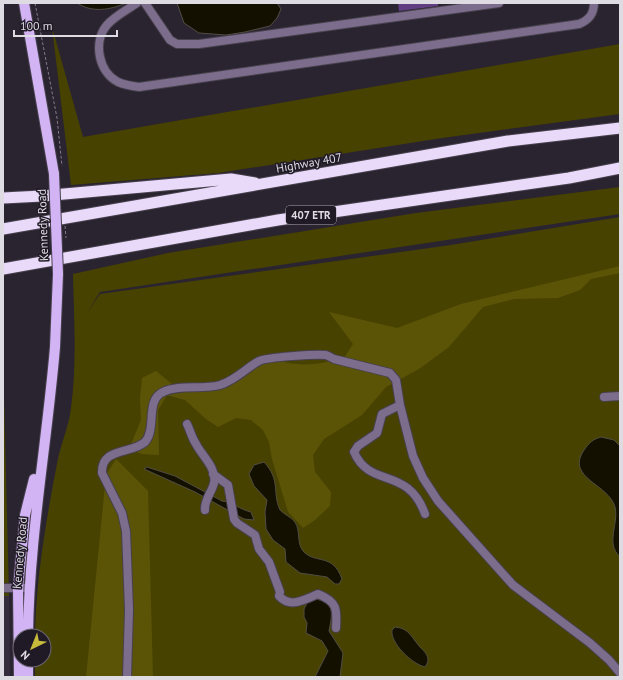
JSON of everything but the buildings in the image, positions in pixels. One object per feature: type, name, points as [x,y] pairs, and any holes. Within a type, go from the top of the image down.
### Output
[{"type":"highway","name":"Highway 407","points":[[3,229],[508,142],[620,128]]},
{"type":"highway","name":"407 ETR","points":[[3,269],[278,220],[569,178],[620,168]]},
{"type":"highway","points":[[3,198],[42,196],[231,179],[264,184]]},
{"type":"main road","name":"Kennedy Road","points":[[24,3],[58,174],[58,274],[54,347],[42,448],[29,588],[28,628]]},
{"type":"main road","name":"Kennedy Road","points":[[19,677],[18,588],[25,515],[42,448]]},
{"type":"lane","points":[[137,3],[107,25],[102,33],[99,51],[104,69],[110,76],[126,86],[139,87],[579,24],[587,21],[592,14],[594,3]]},
{"type":"lane","points":[[146,3],[170,40],[177,44],[199,44],[499,3]]},
{"type":"lane","points":[[127,677],[129,610],[126,531],[122,513],[102,473],[105,462],[114,453],[137,447],[148,437],[155,401],[159,394],[176,388],[197,388],[220,384],[238,377],[260,360],[275,357],[326,355],[334,359],[390,373],[396,380],[400,405],[413,456],[423,478],[438,502],[513,585],[590,643],[609,660],[620,673]]},
{"type":"lane","points":[[604,397],[620,396]]},
{"type":"lane","points":[[400,405],[382,414],[376,433],[358,446],[354,452],[357,459],[367,470],[400,482],[411,489],[417,496],[425,514]]},
{"type":"lane","points":[[187,424],[195,444],[209,463],[214,474],[214,482],[204,505],[205,510]]},
{"type":"lane","points":[[214,474],[228,485],[234,519],[240,526],[252,532],[259,549],[269,562],[280,592],[279,596],[283,600],[293,604],[318,594],[324,596],[329,599],[336,609],[336,628]]},
{"type":"lane","points":[[3,588],[29,588]]},
{"type":"path","points":[[35,3],[56,111],[58,174]]},
{"type":"shaded area","points":[[77,3],[126,3],[107,9],[95,9]]},
{"type":"shaded area","points":[[177,3],[277,3],[281,9],[277,18],[270,26],[226,35],[199,33],[184,23]]},
{"type":"shaded area","points":[[52,27],[83,137],[620,44],[620,114],[442,138],[218,173],[71,185]]},
{"type":"shaded area","points":[[620,187],[620,214],[100,292],[87,313],[100,294],[451,245],[620,217],[620,677],[35,677],[35,668],[52,668],[52,628],[35,628],[37,593],[49,506],[60,450],[70,415],[73,391],[75,341],[73,274],[168,253],[416,213]]},
{"type":"shaded area","points":[[620,266],[620,273],[591,279],[580,290],[558,298],[514,299],[483,307],[449,347],[419,369],[386,387],[362,415],[324,439],[313,455],[315,472],[331,492],[330,506],[315,520],[303,528],[288,512],[272,459],[269,442],[263,430],[251,420],[236,418],[218,427],[206,419],[185,400],[167,395],[158,410],[159,455],[142,454],[129,449],[141,420],[140,398],[142,378],[156,371],[172,384],[187,388],[223,382],[261,355],[293,364],[311,364],[332,361],[344,358],[353,344],[329,312],[397,328],[461,304]]},
{"type":"shaded area","points":[[3,355],[9,596],[3,596]]},
{"type":"shaded area","points":[[601,437],[614,440],[620,446],[620,557],[613,546],[616,513],[615,507],[605,492],[584,474],[580,467],[580,460],[584,450],[591,442]]},
{"type":"shaded area","points":[[116,459],[148,491],[153,677],[86,677],[106,475]]},
{"type":"shaded area","points":[[264,462],[273,475],[280,510],[293,520],[297,526],[299,541],[302,549],[309,556],[329,562],[334,566],[342,579],[339,584],[335,584],[327,577],[300,573],[286,562],[285,549],[273,540],[266,529],[265,512],[267,500],[254,486],[249,474],[254,465]]},
{"type":"shaded area","points":[[147,467],[175,476],[222,501],[251,512],[254,520],[244,519],[195,492],[144,469]]},
{"type":"shaded area","points":[[3,596],[9,596],[10,677],[3,677]]},
{"type":"shaded area","points":[[314,599],[321,600],[326,603],[331,610],[329,631],[343,653],[340,677],[315,677],[328,651],[322,641],[306,633],[307,623],[304,617],[304,609],[307,603]]},
{"type":"shaded area","points":[[395,627],[404,629],[410,634],[425,652],[428,657],[428,662],[425,667],[414,662],[398,647],[392,635],[392,630]]}]
